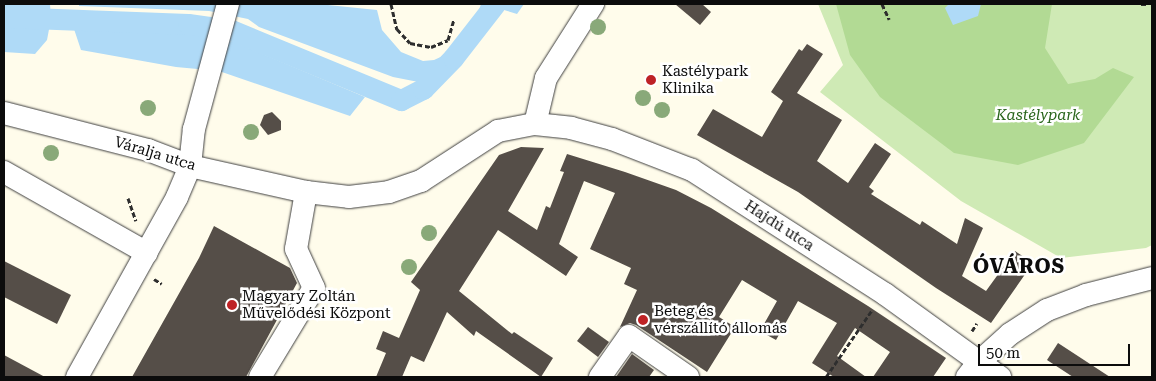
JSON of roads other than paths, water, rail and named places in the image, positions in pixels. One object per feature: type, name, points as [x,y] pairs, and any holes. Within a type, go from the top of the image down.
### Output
[{"type":"street","points":[[77,377],[172,208],[190,166],[194,129],[228,4]]},
{"type":"street","points":[[535,124],[546,78],[593,4]]},
{"type":"street","name":"Váralja utca","points":[[4,113],[148,150],[190,166],[306,192],[349,197],[389,192],[421,182],[498,131],[535,124]]},
{"type":"street","name":"Hajdú utca","points":[[535,124],[571,128],[612,139],[692,170],[884,294],[973,370],[1000,377]]},
{"type":"street","points":[[4,172],[147,253]]},
{"type":"street","points":[[260,377],[314,288],[296,249],[306,192]]},
{"type":"street","points":[[973,370],[1010,334],[1047,310],[1086,296],[1152,278]]},
{"type":"street","points":[[600,377],[629,336],[688,377]]},
{"type":"water","points":[[4,4],[50,4],[51,19],[47,40],[35,54],[4,52]]},
{"type":"water","points":[[79,4],[318,4],[377,10],[382,30],[401,52],[423,61],[434,60],[445,55],[458,42],[468,53],[439,86],[393,77],[259,27],[248,19],[209,11],[79,6]]},
{"type":"water","points":[[481,4],[524,4],[517,14],[504,10],[482,25],[476,20]]},
{"type":"water","points":[[949,4],[981,4],[978,16],[953,25],[945,8]]},
{"type":"water","points":[[73,26],[183,32],[234,42],[365,97],[350,116],[219,71],[176,67],[81,50]]},
{"type":"waterway","points":[[4,17],[188,24],[231,30],[401,100],[423,89],[453,58],[495,4]]},
{"type":"place","name":"Kastélypark Klinika","points":[[651,80]]},
{"type":"place","name":"Magyary Zoltán Művelődési Központ","points":[[232,305]]},
{"type":"place","name":"Beteg és vérszállító állomás","points":[[643,320]]},
{"type":"district","name":"ÓVÁROS","points":[[1019,266]]},
{"type":"park label","name":"Kastélypark","points":[[1038,116]]}]
